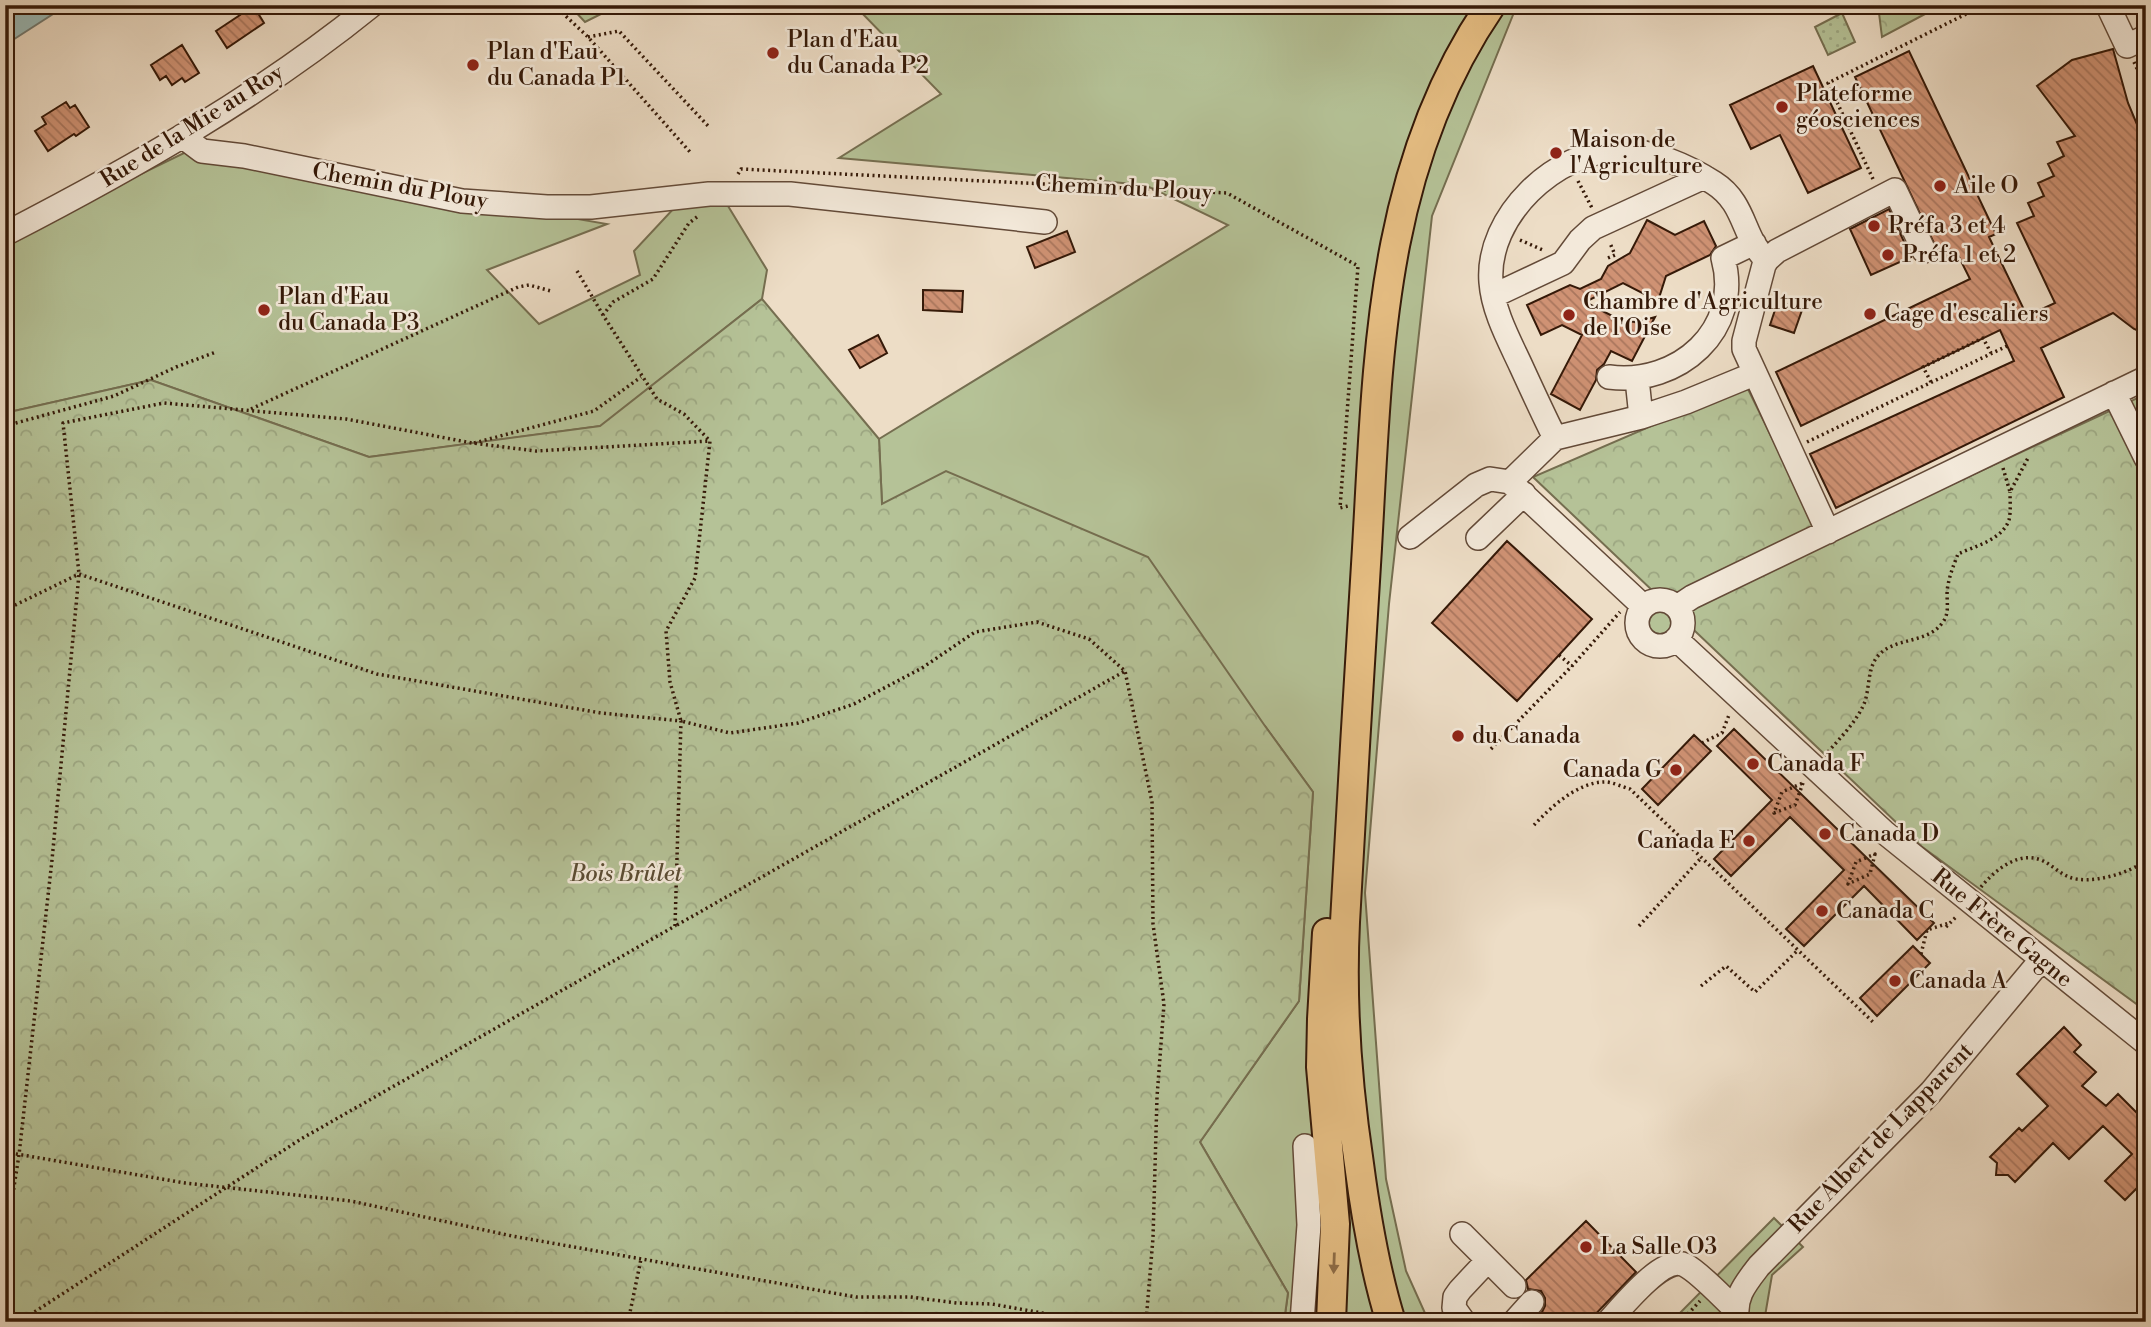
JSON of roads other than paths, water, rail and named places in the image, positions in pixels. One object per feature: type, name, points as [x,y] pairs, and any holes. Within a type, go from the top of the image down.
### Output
[{"type":"main road","points":[[1331,1322],[1335,1224],[1321,1067],[1322,1000],[1368,305],[1385,207],[1402,148],[1424,90],[1471,5]]},
{"type":"main road","points":[[1391,1322],[1374,1255],[1361,1183],[1350,1096],[1344,999],[1345,922],[1374,420],[1386,291],[1406,189],[1442,91],[1474,30],[1491,5]]},
{"type":"main road","points":[[1326,951],[1330,1059],[1338,1149],[1355,1251],[1373,1322]]},
{"type":"street","name":"Rue de la Mie au Roy","points":[[5,234],[100,184],[213,117],[372,5]]},
{"type":"street","points":[[2114,5],[2109,8],[2127,46],[2139,46]]},
{"type":"street","points":[[213,117],[229,141],[244,156]]},
{"type":"street","name":"Chemin du Plouy","points":[[182,136],[202,151],[244,156],[462,201],[590,207],[724,193],[824,196],[1045,222]]},
{"type":"street","points":[[1555,438],[1509,340],[1493,296],[1492,259],[1501,232],[1525,197],[1546,178],[1568,164],[1605,151],[1628,151],[1673,163],[1723,189],[1736,204],[1760,251],[1744,341],[1746,357],[1828,532]]},
{"type":"street","points":[[1493,296],[1566,260],[1580,240],[1601,224],[1704,177]]},
{"type":"street","points":[[1609,377],[1637,379],[1671,368],[1705,342],[1717,324],[1725,301],[1727,279],[1723,258],[1760,251],[1777,251],[1895,190],[1924,251]]},
{"type":"street","points":[[1478,538],[1555,438],[1641,417],[1754,374]]},
{"type":"street","points":[[1677,607],[1692,597],[2146,378]]},
{"type":"street","points":[[1637,379],[1641,417]]},
{"type":"street","points":[[2114,393],[2146,458]]},
{"type":"street","points":[[1410,537],[1476,485],[1490,479],[1517,488],[1633,609],[1642,638],[1658,646],[1669,644],[1676,639],[1683,625],[1681,614],[1670,601],[1650,601],[1633,609]]},
{"type":"street","name":"Rue Frère Gagne","points":[[1676,639],[1884,832],[2146,1043]]},
{"type":"street","name":"Rue Albert de Lapparent","points":[[1736,1315],[1743,1287],[1759,1266],[1931,1092],[2041,960]]},
{"type":"street","points":[[1302,1322],[1309,1225],[1304,1146]]},
{"type":"street","points":[[1462,1234],[1514,1286]]},
{"type":"street","points":[[1464,1322],[1454,1308],[1455,1297],[1488,1260]]},
{"type":"street","points":[[1608,1322],[1660,1269],[1673,1263],[1686,1265],[1736,1315]]},
{"type":"street","points":[[1514,1322],[1532,1302]]},
{"type":"water","points":[[5,5],[67,5],[5,45]]},
{"type":"place","name":"Plan d'Eau du Canada P2","points":[[773,53]]},
{"type":"place","name":"Plan d'Eau du Canada P1","points":[[473,65]]},
{"type":"place","name":"Plateforme géosciences","points":[[1782,107]]},
{"type":"place","name":"Maison de l'Agriculture","points":[[1556,153]]},
{"type":"place","name":"Aile O","points":[[1940,186]]},
{"type":"place","name":"Préfa 3 et 4","points":[[1874,226]]},
{"type":"place","name":"Préfa 1 et 2","points":[[1888,255]]},
{"type":"place","name":"Plan d'Eau du Canada P3","points":[[264,310]]},
{"type":"place","name":"Cage d'escaliers","points":[[1870,314]]},
{"type":"place","name":"Chambre d'Agriculture de l'Oise","points":[[1569,315]]},
{"type":"place","name":"du Canada","points":[[1458,736]]},
{"type":"place","name":"Canada F","points":[[1753,764]]},
{"type":"place","name":"Canada G","points":[[1676,770]]},
{"type":"place","name":"Canada D","points":[[1825,834]]},
{"type":"place","name":"Canada E","points":[[1749,841]]},
{"type":"place","name":"Canada C","points":[[1822,911]]},
{"type":"place","name":"Canada A","points":[[1895,981]]},
{"type":"place","name":"La Salle O3","points":[[1586,1247]]},
{"type":"park label","name":"Bois Brûlet","points":[[626,874]]}]
